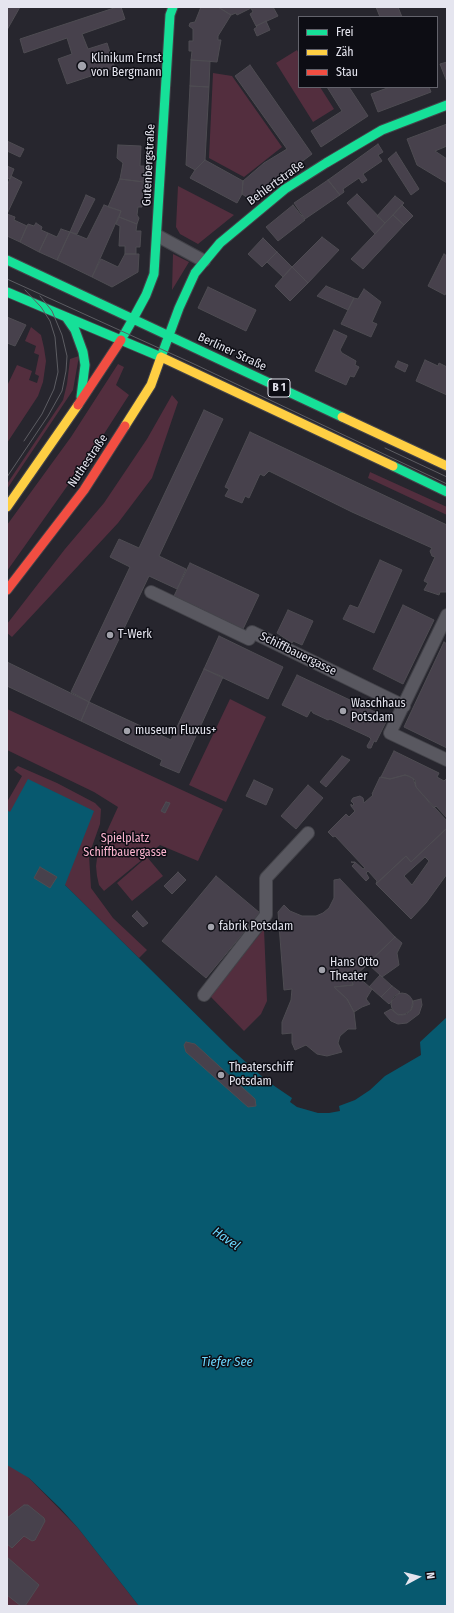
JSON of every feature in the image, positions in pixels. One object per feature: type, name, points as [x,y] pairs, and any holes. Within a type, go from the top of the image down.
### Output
[{"type":"main road","name":"Gutenbergstraße","points":[[133,319],[146,296],[154,274],[158,236],[170,15],[173,7]]},
{"type":"main road","name":"Behlertstraße","points":[[168,336],[186,291],[204,261],[248,219],[285,189],[382,130],[447,105]]},
{"type":"main road","name":"Berliner Straße","points":[[7,260],[447,466]]},
{"type":"main road","points":[[7,292],[161,358]]},
{"type":"main road","points":[[66,317],[75,330],[83,352],[85,365],[80,402]]},
{"type":"main road","points":[[7,507],[80,402],[133,319]]},
{"type":"main road","name":"Nuthestraße","points":[[7,590],[84,490],[140,404],[151,385],[168,336]]},
{"type":"main road","name":"B 1","points":[[161,358],[447,492]]},
{"type":"street","points":[[158,236],[204,261]]},
{"type":"street","name":"Schiffbauergasse","points":[[151,592],[249,639],[252,632],[404,706]]},
{"type":"street","points":[[447,615],[390,733],[447,760]]},
{"type":"street","points":[[204,995],[266,916],[266,878],[308,833]]},
{"type":"green space","points":[[297,50],[298,88],[321,88],[334,109],[313,122],[276,63]]},
{"type":"green space","points":[[213,73],[232,76],[282,147],[244,177],[209,158]]},
{"type":"green space","points":[[178,186],[234,215],[198,244],[180,234],[176,227]]},
{"type":"green space","points":[[173,254],[189,262],[172,290]]},
{"type":"green space","points":[[31,327],[41,335],[44,348],[46,361],[43,382],[38,396],[7,443],[7,386],[17,365],[32,371],[29,380],[37,383],[39,376],[35,374],[39,355],[34,353],[36,346],[25,341]]},
{"type":"green space","points":[[79,356],[73,390],[7,489],[7,484],[63,400],[67,384],[70,359]]},
{"type":"green space","points":[[118,364],[124,367],[116,385],[129,395],[102,437],[7,571],[7,525],[71,437]]},
{"type":"green space","points":[[172,395],[178,402],[152,478],[118,523],[12,637],[7,633],[7,624],[65,549],[104,503],[147,439]]},
{"type":"green space","points":[[370,472],[447,507],[447,515],[368,478]]},
{"type":"green space","points":[[230,699],[266,717],[226,802],[189,785]]},
{"type":"green space","name":"Spielplatz Schiffbauergasse","points":[[7,709],[223,809],[198,861],[160,845],[104,891],[99,885],[97,876],[96,866],[98,851],[118,807],[94,792],[7,750]]},
{"type":"green space","points":[[18,766],[57,783],[95,803],[101,809],[100,824],[89,855],[91,888],[113,918],[147,950],[139,958],[65,885],[7,810],[7,802],[22,776],[14,770]]},
{"type":"green space","points":[[147,857],[163,876],[132,901],[117,883]]},
{"type":"green space","points":[[264,929],[267,1001],[261,1014],[244,1031],[210,996]]},
{"type":"green space","points":[[7,1460],[29,1478],[78,1528],[139,1606],[7,1606]]},
{"type":"water","name":"Tiefer See","points":[[28,779],[94,811],[65,885],[230,1048],[267,1081],[292,1098],[290,1102],[297,1107],[318,1113],[340,1111],[339,1106],[355,1100],[370,1090],[385,1076],[421,1055],[420,1042],[447,1017],[447,1606],[139,1606],[78,1528],[60,1508],[29,1478],[7,1465],[7,810],[10,812]]},
{"type":"building","points":[[7,7],[20,7],[7,30]]},
{"type":"building","points":[[117,7],[121,7],[125,19],[82,34],[88,49],[107,43],[115,68],[67,84],[58,59],[72,54],[67,38],[24,53],[20,39]]},
{"type":"building","points":[[201,7],[218,7],[231,15],[218,36],[218,40],[221,40],[217,62],[191,60],[192,51],[189,51],[189,41],[193,41],[193,29],[189,26],[190,23],[195,22]]},
{"type":"building","points":[[218,7],[273,7],[278,16],[256,26],[250,14],[253,12],[251,8],[237,15],[236,13],[231,15]]},
{"type":"building","points":[[376,7],[398,7],[402,16],[380,16]]},
{"type":"building","points":[[266,21],[270,30],[257,36],[254,29],[257,27],[256,26]]},
{"type":"building","points":[[191,60],[210,61],[209,87],[190,86]]},
{"type":"building","points":[[447,62],[447,82],[440,64]]},
{"type":"building","points":[[250,65],[312,154],[251,200],[242,194],[243,181],[264,163],[287,149],[235,76]]},
{"type":"building","points":[[190,86],[209,87],[205,160],[195,170],[186,165]]},
{"type":"building","points":[[328,88],[350,88],[368,116],[321,147],[311,131],[342,111]]},
{"type":"building","points":[[387,88],[429,88],[431,92],[378,112],[371,94]]},
{"type":"building","points":[[447,124],[447,146],[435,151],[447,159],[447,183],[417,165],[407,139]]},
{"type":"building","points":[[7,141],[24,149],[20,157],[7,151]]},
{"type":"building","points":[[378,144],[383,152],[378,155],[382,161],[363,174],[367,180],[362,183],[359,178],[343,189],[344,192],[340,195],[328,180]]},
{"type":"building","points":[[118,145],[141,146],[140,166],[144,166],[144,182],[120,179],[123,163],[117,158]]},
{"type":"building","points":[[396,152],[419,189],[411,195],[388,159]]},
{"type":"building","points":[[205,160],[243,181],[242,194],[237,203],[190,178],[195,170]]},
{"type":"building","points":[[7,166],[14,169],[10,179],[7,178]]},
{"type":"building","points":[[11,176],[22,182],[7,214],[7,186]]},
{"type":"building","points":[[120,179],[144,182],[142,207],[138,207],[137,215],[139,218],[137,224],[119,217],[121,211],[108,207]]},
{"type":"building","points":[[328,180],[340,195],[305,219],[294,203]]},
{"type":"building","points":[[357,194],[385,223],[375,234],[347,203]]},
{"type":"building","points":[[86,195],[95,199],[77,234],[70,232]]},
{"type":"building","points":[[395,196],[404,203],[385,223],[377,216]]},
{"type":"building","points":[[104,205],[121,211],[92,277],[57,260],[70,232],[87,239]]},
{"type":"building","points":[[293,205],[305,220],[278,241],[266,227]]},
{"type":"building","points":[[402,205],[413,216],[404,225],[393,215]]},
{"type":"building","points":[[7,214],[15,217],[14,220],[27,226],[20,242],[7,236]]},
{"type":"building","points":[[393,215],[404,225],[363,269],[351,259]]},
{"type":"building","points":[[119,217],[137,224],[136,231],[141,231],[140,247],[136,247],[136,254],[125,254],[125,246],[119,246],[120,226],[116,224]]},
{"type":"building","points":[[36,223],[42,227],[41,230],[48,233],[39,252],[20,242],[28,224],[34,226]]},
{"type":"building","points":[[61,229],[70,232],[57,260],[39,252],[48,233],[57,237]]},
{"type":"building","points":[[322,237],[339,250],[308,283],[292,267]]},
{"type":"building","points":[[263,238],[277,252],[262,267],[248,254]]},
{"type":"building","points":[[277,252],[292,267],[283,277],[267,262]]},
{"type":"building","points":[[125,254],[139,254],[138,272],[112,287],[92,277],[101,259],[118,267]]},
{"type":"building","points":[[444,254],[447,256],[447,290],[445,295],[428,286]]},
{"type":"building","points":[[292,267],[308,283],[290,301],[275,286]]},
{"type":"building","points":[[326,286],[354,298],[348,310],[317,296]]},
{"type":"building","points":[[208,287],[256,310],[246,331],[198,308]]},
{"type":"building","points":[[364,289],[381,302],[372,322],[377,324],[371,337],[341,324],[354,298],[358,299]]},
{"type":"building","points":[[7,317],[26,325],[15,346],[7,343]]},
{"type":"building","points":[[334,330],[347,336],[340,350],[342,353],[356,361],[355,365],[359,367],[354,377],[350,376],[346,385],[315,371]]},
{"type":"building","points":[[425,360],[438,366],[439,363],[447,367],[447,395],[416,381]]},
{"type":"building","points":[[398,361],[408,365],[405,372],[395,367]]},
{"type":"building","points":[[204,410],[223,419],[159,556],[186,569],[177,589],[149,576],[89,702],[71,692],[130,567],[110,557],[119,539],[139,548]]},
{"type":"building","points":[[250,432],[447,525],[447,592],[440,592],[439,595],[424,590],[428,583],[424,581],[435,557],[432,556],[430,551],[432,548],[352,512],[269,471],[264,476],[260,474],[249,498],[245,496],[242,503],[225,496],[229,489],[225,487]]},
{"type":"building","points":[[380,560],[402,570],[374,633],[343,619],[350,605],[358,608]]},
{"type":"building","points":[[190,563],[259,595],[243,629],[174,596]]},
{"type":"building","points":[[403,605],[434,620],[403,684],[373,669]]},
{"type":"building","points":[[288,610],[313,621],[302,645],[293,641],[292,643],[277,633]]},
{"type":"building","points":[[219,636],[283,667],[268,699],[204,669]]},
{"type":"building","points":[[444,642],[447,644],[447,748],[404,727]]},
{"type":"building","points":[[7,662],[89,702],[81,721],[7,686]]},
{"type":"building","points":[[204,669],[223,677],[179,773],[160,765],[162,760],[81,721],[89,702],[171,740]]},
{"type":"building","name":"Waschhaus Potsdam","points":[[297,675],[388,718],[376,742],[374,741],[371,748],[368,748],[367,746],[371,739],[369,737],[330,719],[328,720],[313,713],[311,710],[307,717],[282,705]]},
{"type":"building","points":[[394,751],[439,773],[437,777],[444,781],[447,778],[446,817],[436,806],[434,808],[416,787],[413,778],[405,775],[390,779],[381,777]]},
{"type":"building","points":[[342,756],[350,760],[326,787],[320,782]]},
{"type":"building","points":[[405,775],[415,780],[416,787],[447,821],[447,828],[411,862],[406,856],[376,884],[377,881],[368,871],[366,873],[369,878],[366,881],[352,866],[355,863],[351,862],[355,862],[363,869],[365,868],[335,836],[333,837],[328,832],[346,814],[349,817],[355,811],[351,806],[351,804],[352,806],[354,804],[351,801],[353,798],[360,796],[363,798],[364,803],[373,795],[372,794],[380,777],[390,779]]},
{"type":"building","points":[[254,780],[273,789],[266,805],[246,796]]},
{"type":"building","points":[[308,785],[323,798],[296,829],[281,816]]},
{"type":"building","points":[[166,802],[170,803],[165,813],[161,811]]},
{"type":"building","points":[[447,828],[447,874],[426,903],[411,919],[376,884],[406,856],[411,862]],"holes":[[[425,857],[429,861],[412,885],[404,876]]]},
{"type":"building","points":[[40,867],[57,877],[50,888],[34,878]]},
{"type":"building","points":[[178,872],[186,880],[172,894],[164,886]]},
{"type":"building","name":"fabrik Potsdam","points":[[216,876],[260,913],[206,978],[162,941]]},
{"type":"building","name":"Hans Otto Theater","points":[[340,879],[395,937],[352,979],[353,985],[334,987],[347,999],[354,1012],[356,1029],[348,1029],[340,1036],[338,1043],[342,1052],[327,1056],[317,1054],[306,1045],[295,1050],[292,1043],[292,1033],[282,1034],[282,1022],[291,1000],[292,989],[284,990],[278,912],[284,905],[290,911],[302,916],[316,916],[323,913],[329,908],[334,898],[334,880]]},
{"type":"building","points":[[137,911],[148,923],[143,927],[132,916]]},
{"type":"building","points":[[395,937],[402,943],[397,953],[399,965],[382,977],[380,975],[369,987],[372,989],[366,999],[370,1004],[354,1012],[347,999],[334,987],[353,985],[352,979]]},
{"type":"building","points":[[368,964],[392,986],[381,997],[356,975]]},
{"type":"building","points":[[392,986],[400,992],[389,1004],[381,997]]},
{"type":"building","points":[[402,993],[410,996],[413,1004],[410,1012],[402,1015],[394,1012],[391,1004],[394,996]]},
{"type":"building","points":[[421,999],[422,1005],[419,1014],[407,1023],[398,1024],[391,1021],[384,1013],[391,1009],[398,1015],[405,1014],[411,1010],[413,1001]]},
{"type":"building","name":"Theaterschiff Potsdam","points":[[186,1042],[195,1044],[255,1099],[256,1106],[248,1107],[186,1052],[184,1045]]},
{"type":"building","points":[[24,1505],[28,1505],[44,1518],[45,1521],[35,1540],[32,1541],[24,1536],[12,1548],[7,1544],[7,1518]]},
{"type":"building","points":[[7,1557],[39,1585],[25,1606],[21,1606],[7,1595]]},
{"type":"tram line","points":[[7,279],[194,364],[447,484]]},
{"type":"tram line","points":[[24,441],[42,414],[54,389],[58,372],[55,337],[50,321],[41,307],[25,290]]},
{"type":"tram line","points":[[7,477],[48,416],[62,391],[66,371],[67,356],[62,335],[52,311],[40,296]]},
{"type":"tram line","points":[[385,448],[447,477]]},
{"type":"traffic: fast","points":[[7,260],[133,319],[146,295],[154,274],[170,15],[173,7]]},
{"type":"traffic: fast","points":[[7,292],[161,357],[179,308],[195,273],[220,243],[285,189],[326,163],[382,130],[447,105]]},
{"type":"traffic: fast","points":[[66,317],[75,330],[83,352],[85,365],[81,397]]},
{"type":"traffic: fast","points":[[121,340],[133,319],[342,417]]},
{"type":"traffic: fast","points":[[393,466],[447,492]]},
{"type":"traffic: slow","points":[[161,357],[393,466]]},
{"type":"traffic: slow","points":[[125,426],[151,385],[161,357]]},
{"type":"traffic: slow","points":[[7,507],[78,405]]},
{"type":"traffic: slow","points":[[342,417],[447,466]]},
{"type":"traffic: jam","points":[[78,405],[121,340]]},
{"type":"traffic: jam","points":[[7,590],[84,490],[125,426]]},
{"type":"place","name":"Klinikum Ernst von Bergmann","points":[[82,66]]},
{"type":"place","name":"T-Werk","points":[[110,635]]},
{"type":"place","name":"Waschhaus Potsdam","points":[[343,711]]},
{"type":"place","name":"museum Fluxus+","points":[[127,731]]},
{"type":"place","name":"fabrik Potsdam","points":[[211,927]]},
{"type":"place","name":"Hans Otto Theater","points":[[322,970]]},
{"type":"place","name":"Theaterschiff Potsdam","points":[[221,1075]]},
{"type":"water label","name":"Havel","points":[[226,1239]]}]
